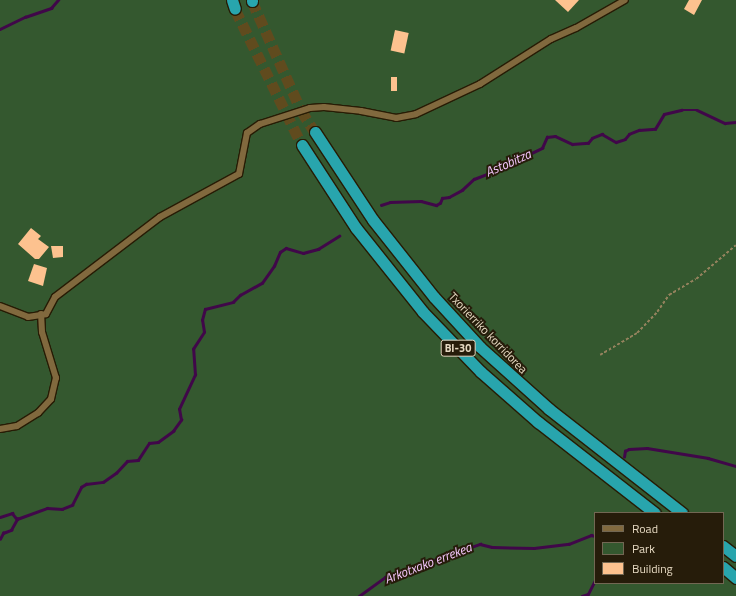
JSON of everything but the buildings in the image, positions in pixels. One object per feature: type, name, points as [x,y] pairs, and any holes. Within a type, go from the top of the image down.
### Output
[{"type":"highway","name":"Txorierriko korridorea","points":[[316,132],[377,226],[434,297],[480,347],[549,409],[681,512]]},
{"type":"highway","name":"BI-30","points":[[302,145],[356,228],[423,312],[481,372],[533,417],[654,512]]},
{"type":"highway","points":[[724,547],[736,556]]},
{"type":"highway","points":[[724,568],[736,578]]},
{"type":"street","points":[[0,306],[28,317],[46,314],[55,297],[160,217],[239,174],[247,133],[260,124],[310,108],[324,106],[396,118],[416,114],[480,84],[551,39],[576,28],[625,0]]},
{"type":"street","points":[[0,428],[17,426],[38,413],[51,399],[56,378],[42,332],[41,314]]},
{"type":"path","points":[[600,355],[637,333],[657,312],[668,295],[696,279],[736,245]]},
{"type":"green space","points":[[0,0],[736,0],[736,596],[0,596]]},
{"type":"waterway","points":[[0,29],[25,17],[51,8],[58,0]]},
{"type":"waterway","name":"Astobitza","points":[[381,205],[390,202],[421,201],[436,205],[440,203],[442,198],[449,197],[462,190],[474,179],[542,148],[547,137],[555,136],[572,144],[588,143],[592,138],[602,134],[616,142],[625,139],[629,134],[639,130],[655,129],[664,114],[682,110],[697,110],[725,123],[736,122]]},
{"type":"waterway","name":"Astobitza","points":[[0,539],[3,533],[11,530],[17,519],[47,508],[62,509],[72,505],[81,487],[86,484],[103,482],[116,473],[127,461],[138,460],[149,443],[158,442],[173,431],[181,420],[179,409],[195,375],[193,349],[204,332],[202,320],[205,309],[233,302],[240,295],[262,283],[274,266],[280,252],[286,248],[303,253],[318,249],[339,236]]},
{"type":"waterway","name":"Arkotxako errekea","points":[[624,457],[625,451],[629,449],[647,448],[708,458],[736,466]]},
{"type":"waterway","points":[[0,517],[12,513],[17,519]]},
{"type":"waterway","name":"Arkotxako errekea","points":[[359,596],[385,577],[480,544],[492,547],[534,548],[569,544],[591,535],[594,536]]},
{"type":"waterway","points":[[582,596],[588,594],[594,582]]},
{"type":"tunnel","points":[[252,1],[301,110],[315,132]]},
{"type":"tunnel","points":[[235,9],[302,145]]}]
